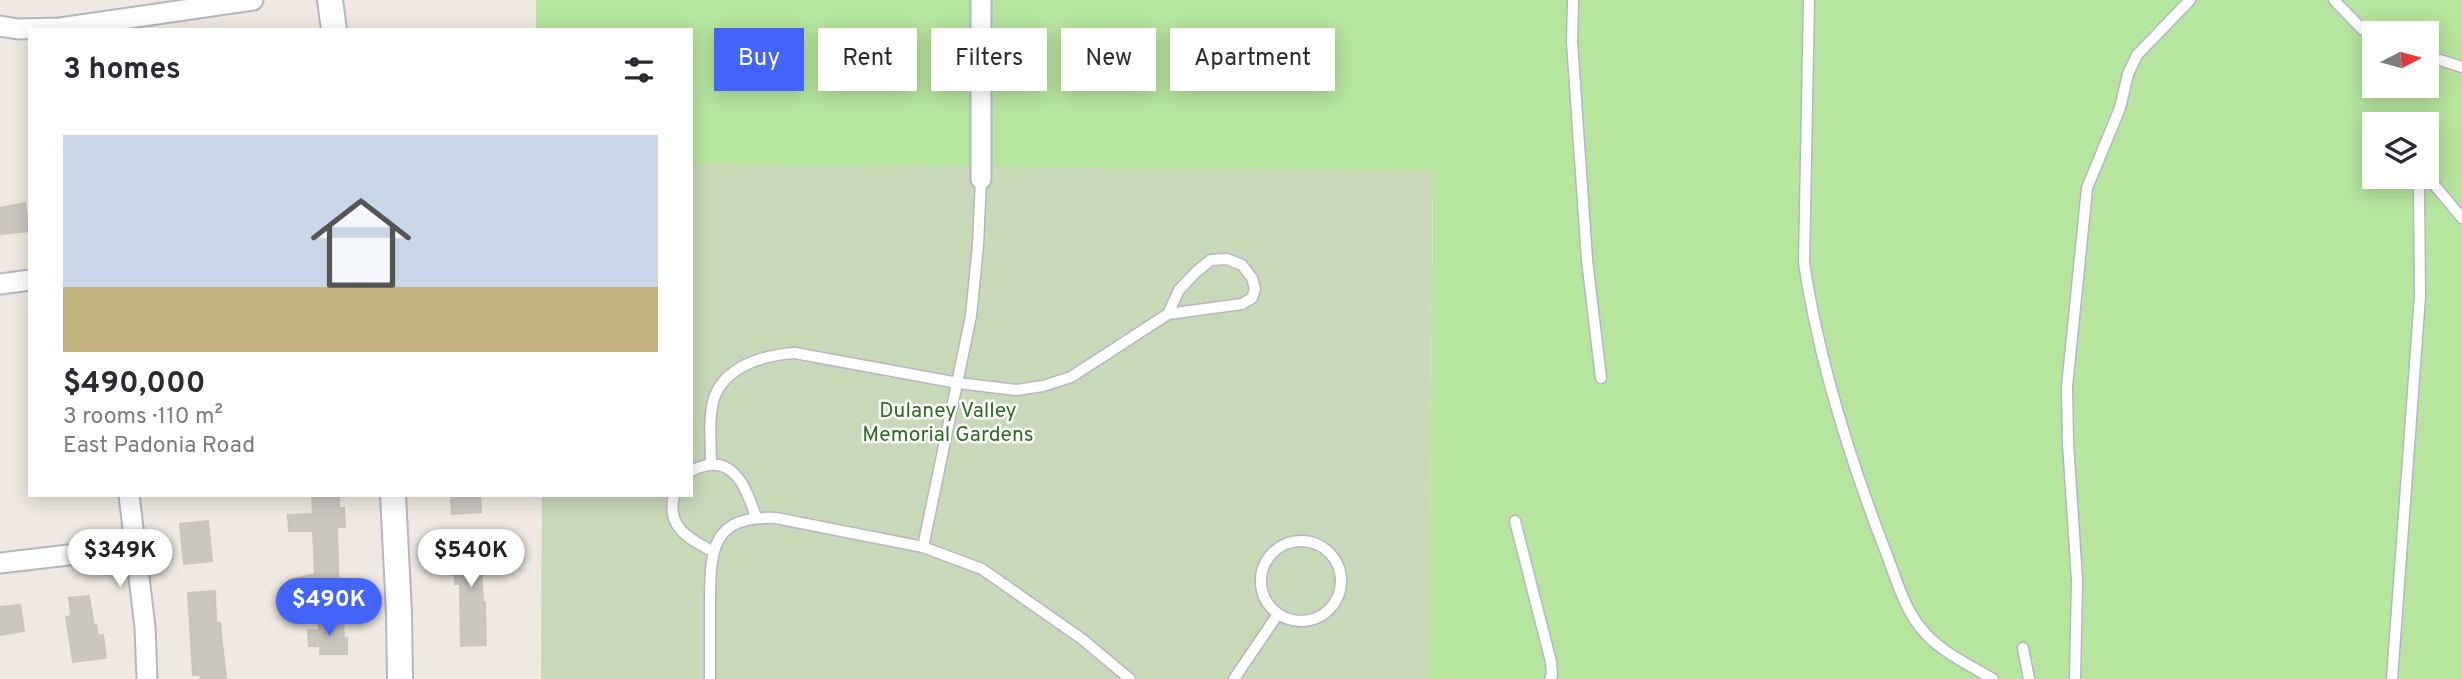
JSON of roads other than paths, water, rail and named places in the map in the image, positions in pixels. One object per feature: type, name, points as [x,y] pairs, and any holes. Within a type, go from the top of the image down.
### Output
[{"type":"street","points":[[60,28],[253,0]]},
{"type":"street","points":[[330,0],[334,28]]},
{"type":"street","points":[[981,0],[981,179]]},
{"type":"street","points":[[0,26],[28,29]]},
{"type":"street","points":[[0,284],[28,280]]},
{"type":"street","points":[[129,497],[145,627],[147,679]]},
{"type":"street","points":[[393,497],[400,679]]},
{"type":"street","points":[[0,563],[136,547]]},
{"type":"lane","points":[[1573,0],[1572,42],[1587,260],[1601,378]]},
{"type":"lane","points":[[1809,0],[1804,263],[1810,305],[1842,433],[1903,596],[1919,627],[1944,651],[1993,679]]},
{"type":"lane","points":[[2075,679],[2077,580],[2067,387],[2087,188],[2120,108],[2128,74],[2137,55],[2190,0]]},
{"type":"lane","points":[[2334,0],[2362,29]]},
{"type":"lane","points":[[2440,60],[2462,67]]},
{"type":"lane","points":[[922,547],[971,316],[981,179]]},
{"type":"lane","points":[[2392,679],[2420,296],[2421,182],[2431,181],[2462,218]]},
{"type":"lane","points":[[711,464],[711,419],[715,398],[724,382],[739,369],[763,357],[795,353],[958,383],[1016,390],[1043,386],[1071,377],[1168,314],[1242,304],[1252,298],[1255,289],[1252,278],[1242,265],[1227,259],[1212,260],[1179,290],[1168,314]]},
{"type":"lane","points":[[693,470],[711,464],[727,468],[740,478],[755,517]]},
{"type":"lane","points":[[674,497],[671,507],[677,526],[688,538],[712,551]]},
{"type":"lane","points":[[710,679],[712,551],[724,532],[740,520],[755,517],[776,518],[922,547],[982,569],[1082,639],[1130,679]]},
{"type":"lane","points":[[1515,521],[1551,662],[1552,675],[1549,679]]},
{"type":"lane","points":[[1296,541],[1321,547],[1336,563],[1341,578],[1336,600],[1329,610],[1306,621],[1294,621],[1278,614],[1268,604],[1262,590],[1261,579],[1268,558],[1285,544],[1296,541]]},
{"type":"lane","points":[[1234,679],[1278,614]]},
{"type":"lane","points":[[2023,648],[2029,679]]},
{"type":"park label","name":"Dulaney Valley Memorial Gardens","points":[[948,422]]}]
